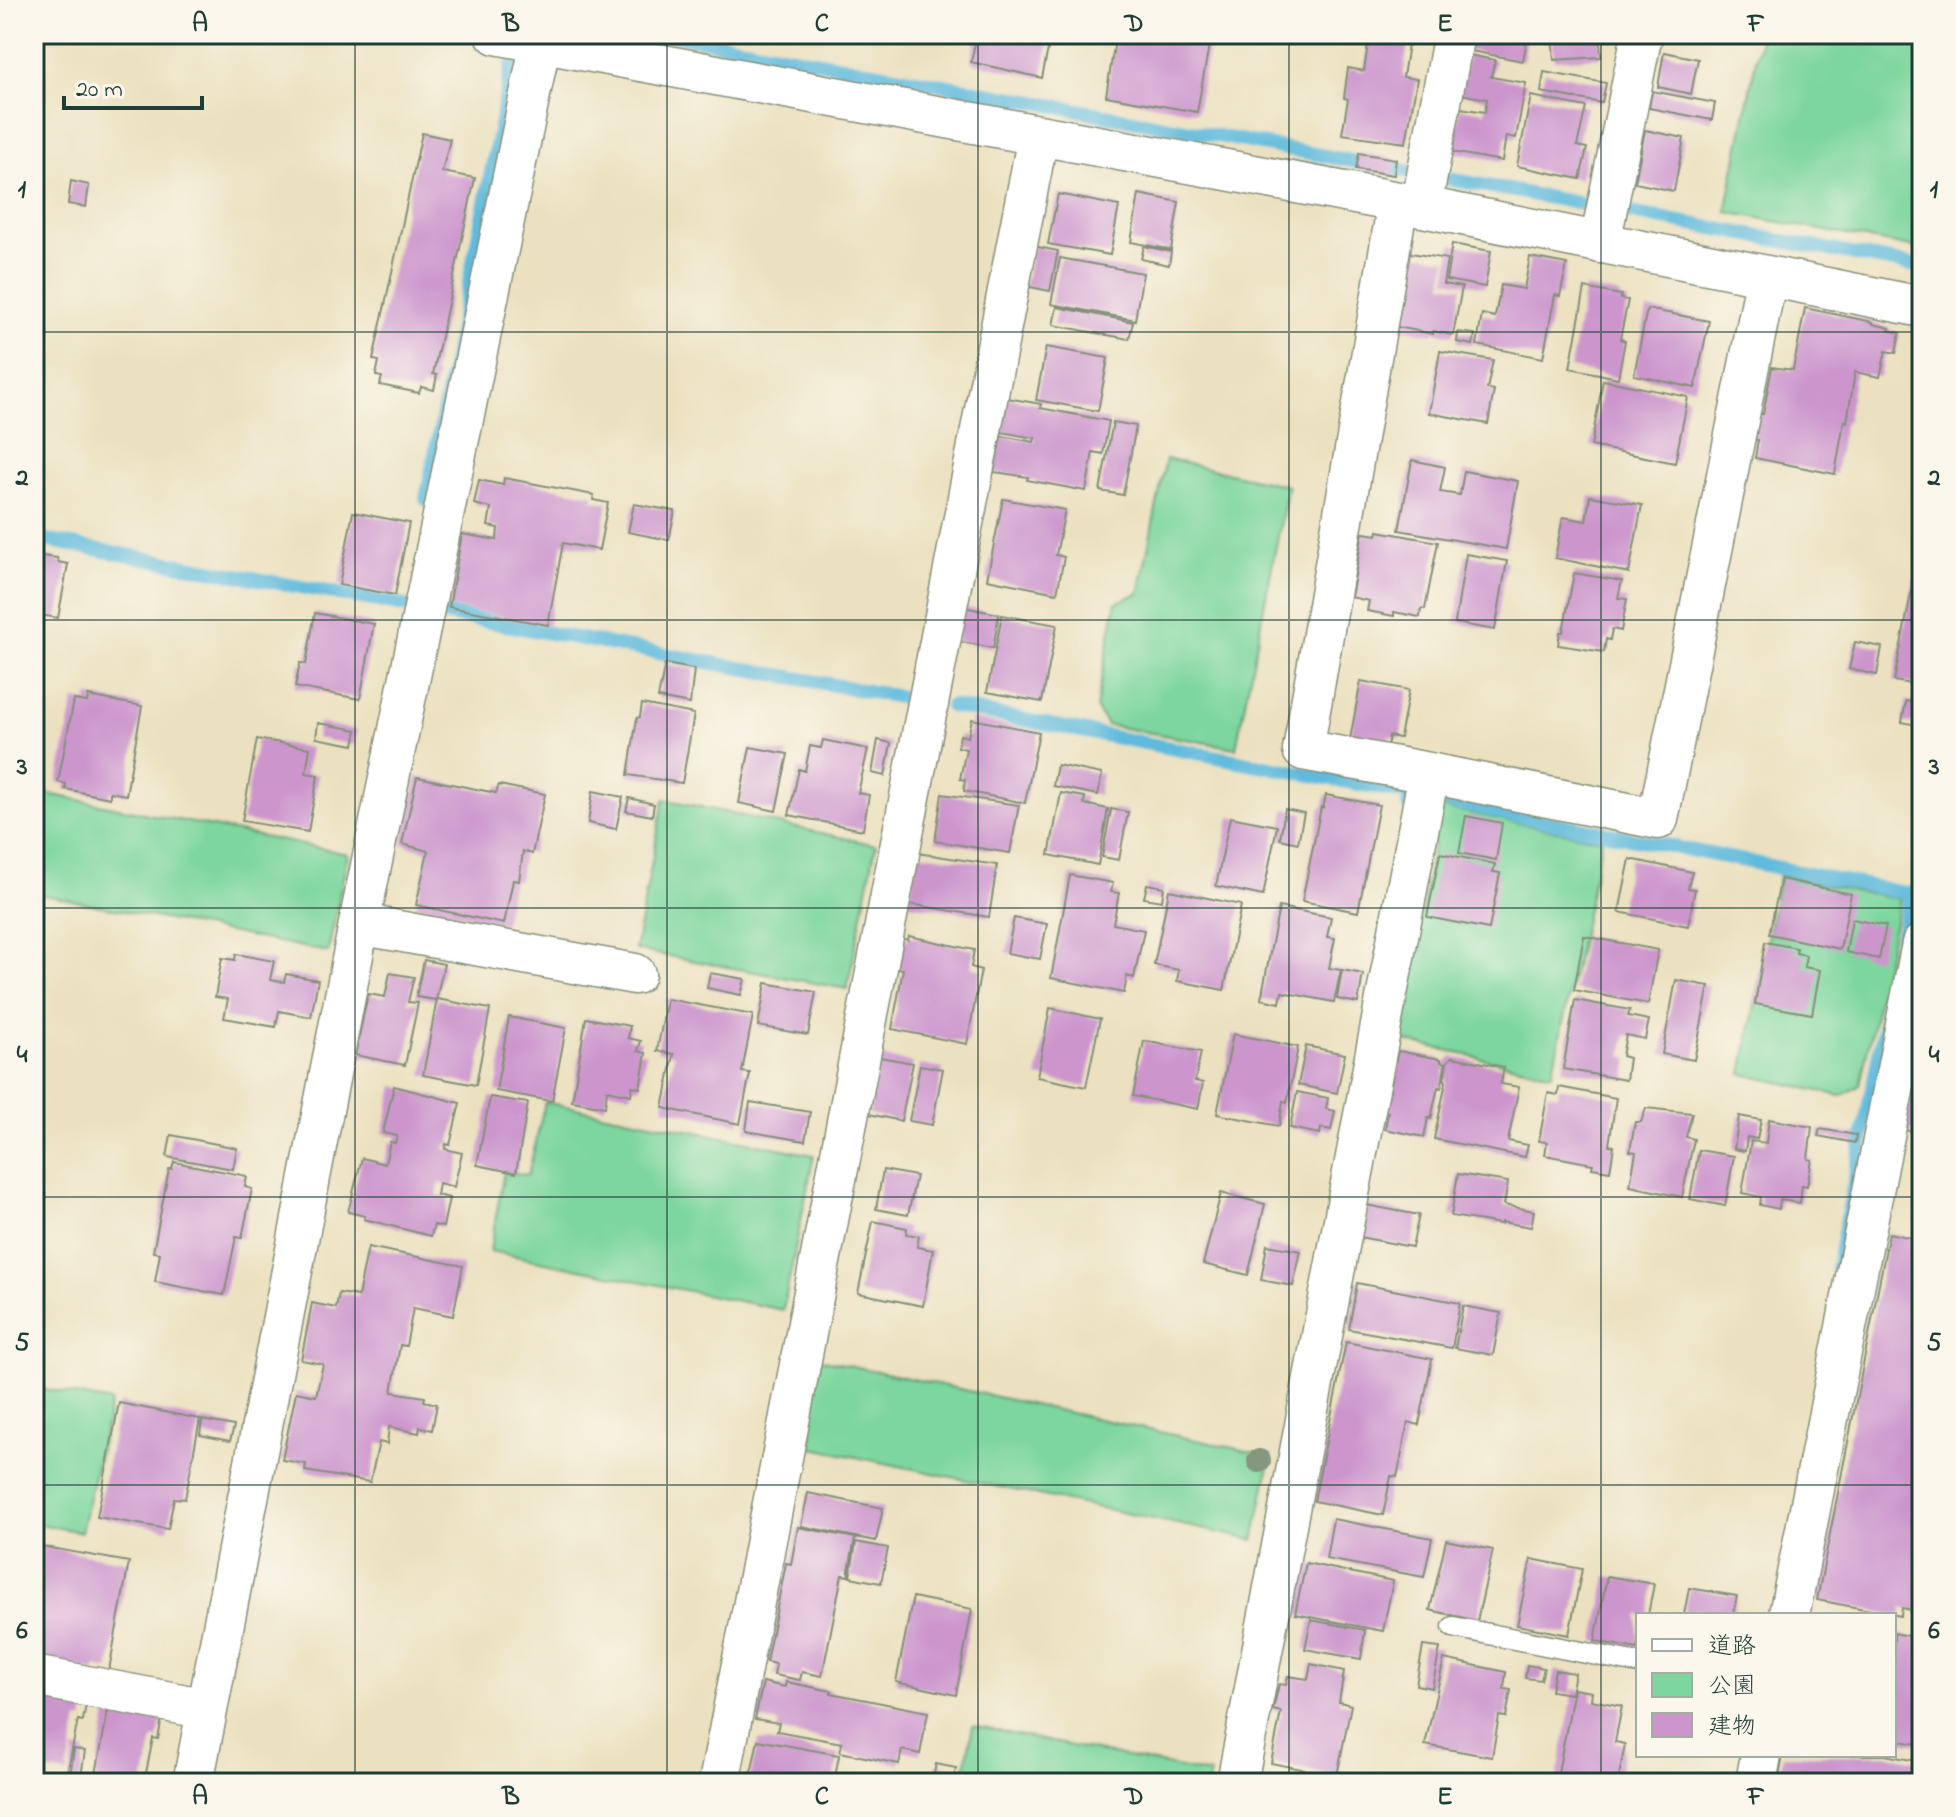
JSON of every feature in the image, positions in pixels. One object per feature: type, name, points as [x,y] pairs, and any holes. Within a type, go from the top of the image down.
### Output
[{"type":"street","points":[[496,34],[1038,136],[1605,218],[1767,276],[1922,307]]},
{"type":"street","points":[[1454,34],[1303,750],[1658,819],[1767,276]]},
{"type":"street","points":[[1605,218],[1642,34]]},
{"type":"street","points":[[193,1783],[195,1707],[541,41]]},
{"type":"street","points":[[719,1783],[1038,136]]},
{"type":"street","points":[[1237,1783],[1429,773]]},
{"type":"street","points":[[359,924],[635,974]]},
{"type":"street","points":[[1789,1613],[1922,944]]},
{"type":"street","points":[[34,1676],[195,1707]]},
{"type":"street","points":[[1756,1783],[1761,1757]]},
{"type":"lane","points":[[1453,1627],[1636,1663]]},
{"type":"green space","points":[[1761,34],[1922,34],[1922,249],[1726,212]]},
{"type":"green space","points":[[1166,459],[1288,486],[1236,748],[1107,725],[1096,708],[1116,603],[1139,593]]},
{"type":"green space","points":[[34,791],[348,854],[328,952],[34,893]]},
{"type":"green space","points":[[664,799],[876,845],[847,989],[635,950]]},
{"type":"green space","points":[[1440,807],[1602,840],[1552,1074],[1399,1040]]},
{"type":"green space","points":[[1779,876],[1900,899],[1860,1085],[1841,1096],[1742,1074]]},
{"type":"green space","points":[[545,1102],[814,1155],[783,1310],[490,1251],[504,1171],[528,1175]]},
{"type":"green space","points":[[820,1359],[1271,1456],[1254,1540],[803,1446]]},
{"type":"green space","points":[[34,1387],[111,1402],[81,1532],[34,1523]]},
{"type":"green space","points":[[973,1726],[1210,1774],[1208,1783],[962,1783]]},
{"type":"building","points":[[977,34],[1051,34],[1042,78],[971,62]]},
{"type":"building","points":[[1116,34],[1211,34],[1197,112],[1106,96]]},
{"type":"building","points":[[1469,34],[1528,34],[1523,61],[1466,50]]},
{"type":"building","points":[[1552,34],[1613,34],[1614,38],[1600,40],[1601,57],[1554,60]]},
{"type":"building","points":[[1369,38],[1408,44],[1403,77],[1417,79],[1406,143],[1342,134],[1348,99],[1344,98],[1348,68],[1364,71]]},
{"type":"building","points":[[1664,52],[1698,59],[1691,94],[1658,87]]},
{"type":"building","points":[[1468,55],[1495,60],[1491,77],[1526,83],[1516,138],[1506,136],[1502,161],[1452,152],[1460,108],[1485,112],[1487,99],[1460,94]]},
{"type":"building","points":[[1544,72],[1606,83],[1602,103],[1541,92]]},
{"type":"building","points":[[1652,91],[1715,103],[1712,120],[1649,108]]},
{"type":"building","points":[[1531,96],[1586,107],[1577,146],[1587,148],[1580,179],[1517,166]]},
{"type":"building","points":[[1645,130],[1684,138],[1674,191],[1635,183]]},
{"type":"building","points":[[422,133],[450,139],[442,172],[475,178],[433,374],[437,375],[434,390],[421,387],[419,393],[380,385],[382,377],[376,376],[379,361],[373,360]]},
{"type":"building","points":[[1359,153],[1396,159],[1394,175],[1356,169]]},
{"type":"building","points":[[71,181],[89,185],[86,207],[68,204]]},
{"type":"building","points":[[1058,194],[1119,206],[1110,255],[1048,244]]},
{"type":"building","points":[[1139,194],[1179,202],[1171,250],[1131,242]]},
{"type":"building","points":[[1452,244],[1491,251],[1485,287],[1446,280]]},
{"type":"building","points":[[1033,246],[1058,251],[1050,291],[1025,286]]},
{"type":"building","points":[[1144,246],[1171,252],[1169,265],[1141,259]]},
{"type":"building","points":[[1405,252],[1447,259],[1443,284],[1462,287],[1453,335],[1392,326]]},
{"type":"building","points":[[1530,257],[1567,264],[1560,296],[1555,295],[1543,358],[1477,345],[1482,314],[1495,317],[1501,285],[1524,289]]},
{"type":"building","points":[[1060,258],[1143,273],[1135,320],[1051,304]]},
{"type":"building","points":[[1585,288],[1621,295],[1620,299],[1628,300],[1620,339],[1625,341],[1618,378],[1570,368]]},
{"type":"building","points":[[1057,307],[1133,322],[1129,339],[1053,325]]},
{"type":"building","points":[[1805,308],[1873,322],[1900,333],[1896,353],[1886,351],[1880,377],[1855,372],[1835,474],[1755,458],[1758,440],[1751,439],[1756,414],[1763,414],[1772,367],[1793,370]]},
{"type":"building","points":[[1647,309],[1709,321],[1695,388],[1634,375]]},
{"type":"building","points":[[1458,332],[1475,334],[1473,345],[1457,342]]},
{"type":"building","points":[[1046,347],[1108,358],[1098,411],[1036,400]]},
{"type":"building","points":[[1440,351],[1493,360],[1487,389],[1494,390],[1488,424],[1429,413]]},
{"type":"building","points":[[1603,380],[1688,397],[1675,463],[1591,446]]},
{"type":"building","points":[[1007,398],[1041,404],[1040,408],[1109,421],[1103,454],[1093,452],[1086,491],[994,472],[1001,436],[1034,442],[1035,438],[1001,432]]},
{"type":"building","points":[[1113,422],[1136,426],[1123,495],[1100,491]]},
{"type":"building","points":[[1412,460],[1445,467],[1440,492],[1460,495],[1464,471],[1518,481],[1506,549],[1399,530]]},
{"type":"building","points":[[504,478],[594,495],[593,500],[608,503],[599,550],[563,543],[548,625],[449,607],[462,534],[497,540],[498,528],[488,526],[491,508],[474,504],[479,480],[503,485]]},
{"type":"building","points":[[1590,496],[1642,505],[1629,573],[1555,558],[1563,517],[1586,521]]},
{"type":"building","points":[[1003,499],[1065,510],[1056,555],[1064,557],[1057,593],[987,579]]},
{"type":"building","points":[[634,504],[675,511],[669,540],[628,532]]},
{"type":"building","points":[[353,512],[409,523],[395,595],[339,585]]},
{"type":"building","points":[[1378,531],[1438,542],[1425,609],[1421,609],[1420,617],[1367,611],[1369,601],[1351,597],[1363,533],[1377,535]]},
{"type":"building","points":[[1466,554],[1507,561],[1495,630],[1455,623]]},
{"type":"building","points":[[34,555],[57,558],[58,562],[68,564],[58,618],[34,614]]},
{"type":"building","points":[[1574,573],[1622,581],[1618,598],[1627,599],[1621,631],[1612,629],[1604,652],[1558,645]]},
{"type":"building","points":[[1914,578],[1922,579],[1922,686],[1894,681]]},
{"type":"building","points":[[963,607],[999,614],[993,648],[956,641]]},
{"type":"building","points":[[315,613],[374,624],[360,699],[295,687],[300,663],[306,664]]},
{"type":"building","points":[[1002,615],[1057,625],[1042,702],[987,692]]},
{"type":"building","points":[[1855,642],[1882,647],[1877,675],[1849,669]]},
{"type":"building","points":[[665,664],[694,669],[690,704],[658,698]]},
{"type":"building","points":[[1361,681],[1409,690],[1400,738],[1389,736],[1387,746],[1350,739]]},
{"type":"building","points":[[88,696],[142,706],[126,795],[110,792],[110,798],[65,789],[66,784],[58,782],[74,700],[87,702]]},
{"type":"building","points":[[1906,701],[1922,704],[1922,726],[1902,722]]},
{"type":"building","points":[[642,704],[694,714],[682,783],[628,775]]},
{"type":"building","points":[[972,719],[1039,732],[1025,803],[964,791],[965,780],[960,779],[966,749],[958,747],[960,735],[968,737]]},
{"type":"building","points":[[318,723],[357,730],[354,745],[316,738]]},
{"type":"building","points":[[257,739],[310,748],[306,773],[318,775],[308,832],[242,821]]},
{"type":"building","points":[[823,740],[868,749],[858,793],[869,795],[863,830],[789,815],[799,769],[805,771],[810,746],[821,748]]},
{"type":"building","points":[[878,740],[891,743],[885,776],[872,773]]},
{"type":"building","points":[[750,747],[788,754],[776,811],[739,803]]},
{"type":"building","points":[[1057,765],[1102,774],[1098,795],[1053,786]]},
{"type":"building","points":[[417,777],[496,793],[499,785],[545,794],[532,854],[523,851],[519,881],[513,880],[504,924],[416,905],[428,851],[402,844]]},
{"type":"building","points":[[593,791],[623,797],[616,829],[588,823]]},
{"type":"building","points":[[1061,793],[1085,797],[1084,804],[1108,809],[1098,865],[1049,855]]},
{"type":"building","points":[[942,794],[1019,805],[1010,853],[935,841]]},
{"type":"building","points":[[1326,795],[1379,805],[1358,912],[1302,901]]},
{"type":"building","points":[[629,798],[654,804],[652,816],[626,811]]},
{"type":"building","points":[[1111,809],[1128,812],[1119,860],[1102,857]]},
{"type":"building","points":[[1285,809],[1304,813],[1298,843],[1280,839]]},
{"type":"building","points":[[1466,816],[1502,823],[1496,860],[1459,853]]},
{"type":"building","points":[[1230,817],[1277,826],[1263,896],[1216,886]]},
{"type":"building","points":[[917,853],[997,865],[989,917],[909,904]]},
{"type":"building","points":[[1440,853],[1495,864],[1493,872],[1500,873],[1489,929],[1427,917]]},
{"type":"building","points":[[1630,859],[1692,872],[1688,888],[1695,889],[1688,926],[1619,912]]},
{"type":"building","points":[[1070,875],[1113,883],[1111,892],[1119,893],[1113,924],[1144,930],[1134,978],[1127,976],[1124,993],[1051,978]]},
{"type":"building","points":[[1781,879],[1851,894],[1840,949],[1769,934]]},
{"type":"building","points":[[1147,884],[1164,887],[1162,901],[1144,898]]},
{"type":"building","points":[[1169,890],[1241,905],[1224,990],[1177,981],[1179,970],[1154,965]]},
{"type":"building","points":[[1279,907],[1331,917],[1327,937],[1335,938],[1329,968],[1341,970],[1334,1002],[1282,992],[1280,1003],[1261,999]]},
{"type":"building","points":[[1014,918],[1047,924],[1040,959],[1007,953]]},
{"type":"building","points":[[1852,919],[1886,926],[1879,959],[1846,952]]},
{"type":"building","points":[[909,936],[974,950],[971,967],[981,970],[967,1044],[892,1029],[903,969],[892,967],[898,937],[908,940]]},
{"type":"building","points":[[1584,936],[1658,950],[1648,1004],[1574,990]]},
{"type":"building","points":[[1765,942],[1797,948],[1796,953],[1806,955],[1804,967],[1820,970],[1812,1014],[1755,1004]]},
{"type":"building","points":[[236,954],[274,961],[270,980],[284,982],[286,974],[318,980],[311,1017],[279,1011],[276,1027],[224,1018],[228,999],[215,997],[222,958],[235,960]]},
{"type":"building","points":[[424,960],[444,964],[436,1000],[416,997]]},
{"type":"building","points":[[1342,970],[1363,974],[1358,1003],[1337,999]]},
{"type":"building","points":[[390,973],[414,977],[408,1002],[418,1003],[405,1065],[355,1055],[368,994],[385,997]]},
{"type":"building","points":[[710,973],[745,979],[741,995],[707,988]]},
{"type":"building","points":[[1676,980],[1709,986],[1694,1060],[1662,1054]]},
{"type":"building","points":[[766,983],[816,992],[808,1035],[758,1026]]},
{"type":"building","points":[[437,999],[490,1009],[476,1085],[423,1075]]},
{"type":"building","points":[[667,999],[753,1015],[742,1072],[750,1073],[740,1124],[663,1108],[674,1054],[657,1051]]},
{"type":"building","points":[[1575,1000],[1630,1010],[1628,1016],[1649,1020],[1645,1039],[1626,1035],[1622,1056],[1629,1058],[1626,1080],[1563,1069]]},
{"type":"building","points":[[1050,1008],[1100,1019],[1086,1087],[1037,1077]]},
{"type":"building","points":[[509,1017],[566,1028],[552,1101],[496,1091]]},
{"type":"building","points":[[586,1018],[630,1026],[628,1038],[641,1041],[638,1051],[646,1053],[640,1088],[632,1086],[631,1095],[607,1090],[605,1107],[572,1101]]},
{"type":"building","points":[[1233,1034],[1298,1047],[1279,1126],[1217,1114]]},
{"type":"building","points":[[1144,1041],[1201,1052],[1195,1081],[1203,1083],[1198,1109],[1133,1096]]},
{"type":"building","points":[[1306,1046],[1345,1054],[1337,1093],[1298,1085]]},
{"type":"building","points":[[1922,1048],[1922,1133],[1904,1130]]},
{"type":"building","points":[[1398,1051],[1441,1059],[1446,1063],[1424,1137],[1385,1129],[1388,1112],[1385,1111]]},
{"type":"building","points":[[880,1057],[913,1063],[901,1121],[869,1114]]},
{"type":"building","points":[[1452,1057],[1504,1067],[1501,1084],[1519,1087],[1508,1141],[1528,1145],[1525,1157],[1434,1139],[1447,1062]]},
{"type":"building","points":[[920,1065],[943,1069],[932,1125],[909,1121]]},
{"type":"building","points":[[394,1086],[460,1103],[450,1145],[446,1144],[445,1149],[462,1153],[454,1187],[439,1183],[437,1195],[449,1198],[443,1227],[434,1225],[431,1236],[348,1212],[362,1158],[385,1164],[390,1142],[395,1143],[397,1136],[383,1133]]},
{"type":"building","points":[[1559,1087],[1616,1098],[1609,1145],[1614,1146],[1610,1171],[1592,1168],[1593,1164],[1545,1155],[1547,1142],[1539,1141],[1548,1093],[1558,1095]]},
{"type":"building","points":[[1297,1092],[1328,1098],[1326,1109],[1335,1111],[1331,1130],[1321,1128],[1320,1134],[1290,1128]]},
{"type":"building","points":[[490,1097],[528,1103],[516,1173],[477,1165]]},
{"type":"building","points":[[750,1102],[810,1112],[805,1141],[746,1131]]},
{"type":"building","points":[[1646,1108],[1692,1113],[1686,1137],[1694,1139],[1682,1197],[1630,1186],[1636,1152],[1630,1151],[1635,1122],[1641,1122]]},
{"type":"building","points":[[1739,1116],[1761,1120],[1757,1139],[1747,1137],[1745,1151],[1734,1149]]},
{"type":"building","points":[[1769,1119],[1812,1127],[1808,1159],[1812,1160],[1807,1186],[1802,1185],[1800,1203],[1780,1200],[1779,1209],[1760,1205],[1761,1197],[1742,1193],[1751,1141],[1766,1143]]},
{"type":"building","points":[[1820,1129],[1856,1135],[1855,1143],[1818,1136]]},
{"type":"building","points":[[171,1135],[237,1148],[233,1169],[167,1157]]},
{"type":"building","points":[[1699,1150],[1734,1156],[1725,1206],[1690,1199]]},
{"type":"building","points":[[174,1162],[247,1176],[245,1187],[252,1189],[242,1238],[236,1237],[224,1295],[155,1282],[160,1253],[153,1252],[169,1169],[172,1169]]},
{"type":"building","points":[[883,1170],[916,1176],[908,1215],[876,1209]]},
{"type":"building","points":[[1458,1174],[1508,1182],[1504,1205],[1534,1211],[1531,1227],[1451,1216]]},
{"type":"building","points":[[1221,1193],[1265,1204],[1248,1275],[1203,1264]]},
{"type":"building","points":[[1366,1205],[1419,1215],[1412,1247],[1359,1237]]},
{"type":"building","points":[[873,1221],[907,1228],[906,1234],[919,1236],[917,1247],[933,1250],[923,1306],[858,1293]]},
{"type":"building","points":[[1889,1233],[1922,1240],[1922,1612],[1902,1608],[1901,1616],[1817,1600]]},
{"type":"building","points":[[1267,1245],[1301,1251],[1293,1286],[1261,1280]]},
{"type":"building","points":[[368,1247],[463,1266],[453,1316],[413,1308],[406,1346],[400,1345],[392,1392],[425,1397],[424,1401],[437,1404],[432,1430],[420,1427],[419,1433],[389,1427],[387,1444],[379,1442],[370,1482],[305,1471],[306,1464],[282,1460],[296,1392],[316,1396],[323,1364],[301,1360],[312,1303],[336,1308],[339,1293],[358,1296]]},
{"type":"building","points":[[1357,1283],[1460,1303],[1452,1348],[1349,1329]]},
{"type":"building","points":[[1463,1306],[1501,1313],[1493,1355],[1455,1348]]},
{"type":"building","points":[[1346,1342],[1432,1359],[1419,1425],[1408,1422],[1397,1477],[1391,1476],[1383,1515],[1314,1501]]},
{"type":"building","points":[[119,1403],[200,1419],[185,1499],[174,1498],[168,1529],[97,1517]]},
{"type":"building","points":[[202,1420],[234,1426],[230,1441],[200,1435]]},
{"type":"building","points":[[808,1493],[883,1508],[876,1541],[801,1526]]},
{"type":"building","points":[[1333,1519],[1432,1538],[1424,1577],[1326,1559]]},
{"type":"building","points":[[798,1527],[855,1538],[848,1576],[842,1575],[822,1676],[802,1672],[800,1680],[774,1675],[776,1664],[766,1662],[786,1563],[791,1564]]},
{"type":"building","points":[[1446,1540],[1493,1550],[1477,1621],[1430,1610]]},
{"type":"building","points":[[856,1542],[888,1548],[881,1583],[850,1577]]},
{"type":"building","points":[[34,1545],[129,1562],[109,1670],[95,1667],[95,1671],[34,1660]]},
{"type":"building","points":[[1531,1559],[1582,1569],[1569,1635],[1517,1625]]},
{"type":"building","points":[[1306,1563],[1393,1581],[1383,1631],[1295,1614]]},
{"type":"building","points":[[1607,1576],[1654,1584],[1648,1613],[1636,1613],[1636,1649],[1595,1641]]},
{"type":"building","points":[[1689,1588],[1737,1596],[1733,1613],[1684,1613]]},
{"type":"building","points":[[913,1597],[972,1609],[956,1695],[896,1682]]},
{"type":"building","points":[[1311,1620],[1365,1630],[1361,1659],[1305,1649]]},
{"type":"building","points":[[1896,1633],[1922,1639],[1922,1745],[1896,1740]]},
{"type":"building","points":[[1423,1646],[1440,1648],[1432,1688],[1416,1685]]},
{"type":"building","points":[[1444,1659],[1506,1672],[1504,1689],[1511,1690],[1506,1717],[1499,1716],[1492,1757],[1425,1745]]},
{"type":"building","points":[[1311,1664],[1344,1671],[1339,1702],[1351,1705],[1337,1776],[1271,1763],[1281,1712],[1273,1710],[1279,1684],[1286,1685],[1288,1676],[1308,1679]]},
{"type":"building","points":[[1527,1665],[1544,1668],[1541,1680],[1525,1678]]},
{"type":"building","points":[[1555,1670],[1575,1673],[1571,1694],[1551,1691]]},
{"type":"building","points":[[763,1682],[785,1687],[786,1682],[928,1712],[920,1754],[902,1750],[899,1764],[840,1752],[842,1743],[777,1731],[779,1723],[755,1719]]},
{"type":"building","points":[[1574,1689],[1592,1692],[1591,1700],[1622,1706],[1615,1742],[1625,1744],[1618,1783],[1556,1783]]},
{"type":"building","points":[[37,1690],[87,1699],[83,1721],[78,1720],[67,1774],[34,1768],[34,1705]]},
{"type":"building","points":[[110,1700],[163,1712],[158,1739],[153,1738],[144,1783],[113,1783],[95,1779]]},
{"type":"building","points":[[758,1740],[839,1755],[834,1783],[749,1783]]},
{"type":"building","points":[[74,1749],[85,1751],[80,1783],[69,1783]]},
{"type":"building","points":[[1783,1757],[1896,1757],[1922,1762],[1922,1783],[1778,1783]]},
{"type":"building","points":[[936,1764],[956,1768],[953,1783],[932,1783]]},
{"type":"waterway","points":[[669,34],[1922,267]]},
{"type":"waterway","points":[[426,499],[512,66]]},
{"type":"waterway","points":[[34,538],[405,606]]},
{"type":"waterway","points":[[445,614],[916,700]]},
{"type":"waterway","points":[[951,706],[1411,794],[1408,805]]},
{"type":"waterway","points":[[1449,802],[1910,894]]},
{"type":"waterway","points":[[1837,1269],[1910,894],[1922,886]]}]
